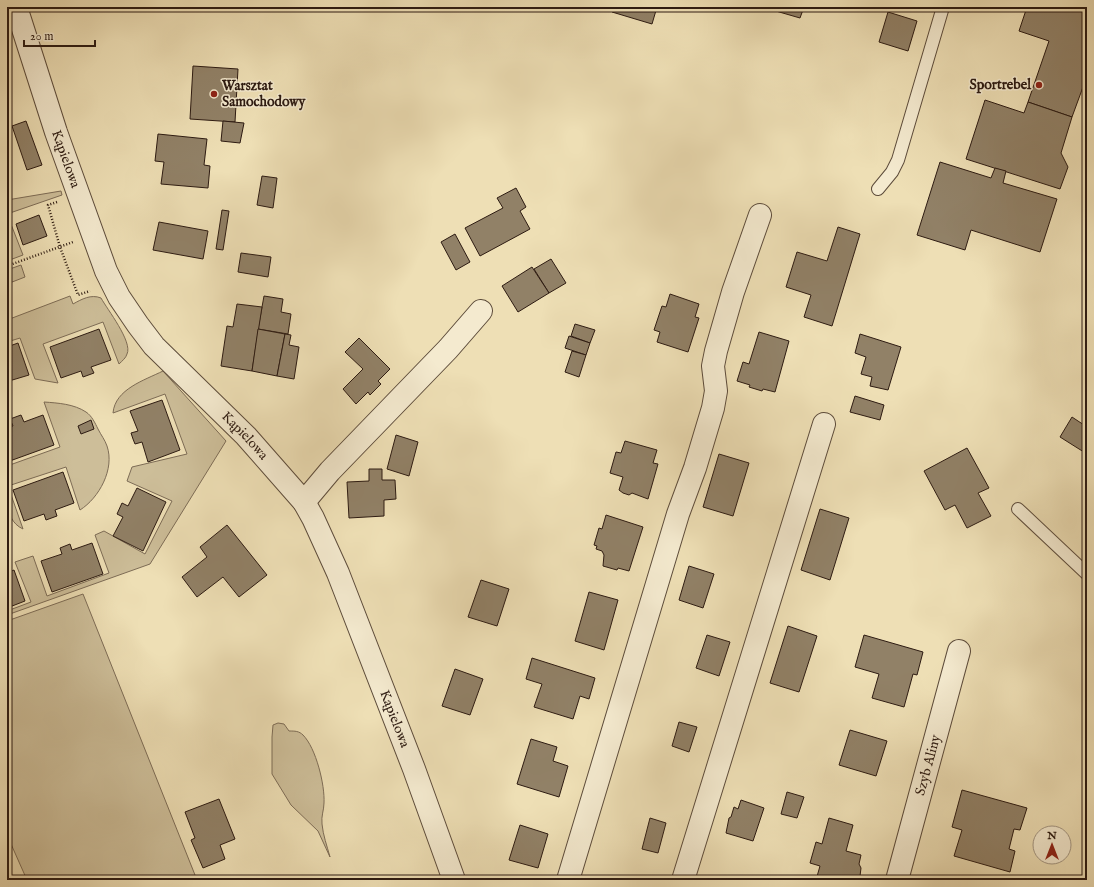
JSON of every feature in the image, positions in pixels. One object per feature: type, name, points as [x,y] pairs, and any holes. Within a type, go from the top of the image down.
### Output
[{"type":"street","name":"Kąpielowa","points":[[16,7],[56,132],[106,270],[119,297],[154,346],[246,436],[304,502],[313,518],[338,573],[414,769],[454,880]]},
{"type":"street","points":[[568,880],[678,514],[695,468],[706,432],[716,391],[713,366],[716,351],[733,292],[760,215]]},
{"type":"street","points":[[304,502],[330,471],[448,349],[481,311]]},
{"type":"street","points":[[683,880],[824,424]]},
{"type":"street","name":"Szyb Aliny","points":[[898,880],[960,651]]},
{"type":"lane","points":[[878,189],[892,172],[898,160],[943,7]]},
{"type":"lane","points":[[1018,509],[1087,574]]},
{"type":"path","points":[[7,266],[93,235]]},
{"type":"shaded area","points":[[61,191],[62,195],[7,214],[7,200]]},
{"type":"shaded area","points":[[7,214],[23,255],[7,261]]},
{"type":"shaded area","points":[[21,265],[25,277],[7,284],[7,270]]},
{"type":"shaded area","points":[[70,296],[73,304],[90,297],[101,298],[123,334],[128,349],[126,355],[119,364],[103,322],[43,344],[58,383],[35,379],[20,338],[7,342],[7,320]]},
{"type":"shaded area","points":[[163,371],[226,441],[150,564],[7,615],[7,611],[31,602],[15,562],[33,556],[47,596],[109,573],[95,535],[104,531],[145,554],[172,501],[127,481],[132,467],[187,454],[165,394],[113,413],[119,398],[132,386]]},
{"type":"shaded area","points":[[44,402],[60,403],[71,406],[81,409],[88,414],[93,420],[106,444],[109,455],[109,464],[104,482],[99,491],[87,505],[80,510],[66,467],[8,486],[23,529],[11,518],[8,510],[6,492],[7,466],[60,447]]},
{"type":"shaded area","points":[[83,594],[197,880],[27,880],[7,835],[7,621]]},
{"type":"shaded area","points":[[278,723],[284,724],[289,731],[297,732],[303,735],[308,741],[316,757],[324,795],[322,818],[323,828],[330,857],[318,831],[291,805],[272,774],[273,725]]},
{"type":"building","points":[[614,7],[657,7],[652,24],[612,12]]},
{"type":"building","points":[[762,7],[804,7],[800,18]]},
{"type":"building","points":[[860,7],[875,7],[873,11]]},
{"type":"building","points":[[1027,7],[1087,7],[1087,76],[1072,117],[1028,102],[1049,41],[1019,31]]},
{"type":"building","points":[[888,12],[917,21],[908,51],[879,42]]},
{"type":"building","name":"Warsztat Samochodowy","points":[[193,66],[238,69],[235,122],[190,119]]},
{"type":"building","points":[[985,100],[1024,113],[1028,102],[1072,117],[1061,153],[1068,167],[1060,189],[966,159]]},
{"type":"building","points":[[26,121],[42,165],[27,170],[12,126]]},
{"type":"building","points":[[223,121],[244,123],[240,143],[221,141]]},
{"type":"building","points":[[158,134],[207,139],[204,165],[210,166],[208,188],[161,184],[164,162],[155,161]]},
{"type":"building","points":[[940,162],[991,178],[995,168],[1006,171],[1003,183],[1057,199],[1040,252],[971,230],[965,250],[917,235]]},
{"type":"building","points":[[262,176],[277,178],[273,208],[257,205]]},
{"type":"building","points":[[516,188],[526,207],[520,211],[530,229],[480,256],[465,228],[503,208],[497,198]]},
{"type":"building","points":[[222,210],[229,211],[223,250],[216,249]]},
{"type":"building","points":[[39,215],[47,236],[23,245],[16,224]]},
{"type":"building","points":[[159,222],[208,231],[203,259],[153,250]]},
{"type":"building","points":[[838,227],[860,234],[832,326],[804,317],[811,295],[786,287],[797,252],[827,261]]},
{"type":"building","points":[[455,234],[470,262],[456,270],[441,242]]},
{"type":"building","points":[[241,253],[271,257],[268,277],[238,272]]},
{"type":"building","points":[[551,259],[566,283],[549,293],[534,269]]},
{"type":"building","points":[[532,267],[549,293],[518,312],[502,286]]},
{"type":"building","points":[[670,294],[699,304],[695,317],[699,318],[688,352],[657,342],[660,332],[654,330],[662,306],[666,307]]},
{"type":"building","points":[[264,296],[283,299],[281,312],[291,314],[288,334],[258,329]]},
{"type":"building","points":[[237,304],[262,307],[252,371],[221,366],[227,326],[233,327]]},
{"type":"building","points":[[575,324],[595,330],[590,343],[571,336]]},
{"type":"building","points":[[99,329],[111,360],[91,367],[94,373],[83,377],[81,371],[61,378],[50,347]]},
{"type":"building","points":[[258,329],[285,334],[277,376],[252,371]]},
{"type":"building","points":[[759,332],[789,341],[775,392],[763,389],[762,391],[737,381],[743,362],[749,364]]},
{"type":"building","points":[[285,334],[291,335],[289,345],[299,347],[294,379],[277,376]]},
{"type":"building","points":[[860,334],[901,347],[888,390],[870,386],[872,377],[861,374],[866,357],[855,353]]},
{"type":"building","points":[[569,336],[590,343],[586,355],[565,348]]},
{"type":"building","points":[[359,338],[390,369],[378,381],[381,384],[370,395],[368,392],[356,404],[343,389],[363,369],[345,352]]},
{"type":"building","points":[[18,343],[29,375],[9,381],[11,387],[7,389],[7,347]]},
{"type":"building","points":[[572,351],[586,355],[579,377],[565,372]]},
{"type":"building","points":[[855,396],[884,405],[880,420],[850,412]]},
{"type":"building","points":[[162,400],[180,450],[148,462],[142,442],[135,444],[133,439],[131,433],[138,431],[130,411]]},
{"type":"building","points":[[21,415],[24,422],[43,415],[54,445],[7,462],[7,428],[13,426],[10,419]]},
{"type":"building","points":[[1072,417],[1087,427],[1087,454],[1060,437]]},
{"type":"building","points":[[91,420],[94,429],[81,434],[78,426]]},
{"type":"building","points":[[396,435],[418,442],[409,476],[387,469]]},
{"type":"building","points":[[625,441],[657,450],[653,463],[658,464],[648,499],[632,493],[629,495],[623,493],[619,490],[623,477],[610,473],[616,452],[621,453]]},
{"type":"building","points":[[967,448],[989,488],[978,493],[991,516],[967,528],[955,505],[945,510],[924,471]]},
{"type":"building","points":[[719,454],[749,463],[733,516],[703,507]]},
{"type":"building","points":[[369,469],[382,469],[382,480],[395,480],[396,499],[384,500],[384,516],[349,518],[347,482],[369,481]]},
{"type":"building","points":[[63,472],[74,503],[55,510],[57,516],[46,520],[44,514],[24,521],[13,490]]},
{"type":"building","points":[[137,488],[166,502],[143,551],[113,536],[123,517],[117,514],[122,503],[128,506]]},
{"type":"building","points":[[820,509],[849,518],[830,580],[801,570]]},
{"type":"building","points":[[606,515],[643,527],[629,571],[618,568],[617,570],[603,566],[604,555],[602,551],[596,549],[597,546],[594,545],[599,528],[602,529]]},
{"type":"building","points":[[227,525],[267,575],[239,597],[223,577],[197,597],[182,577],[207,557],[200,547]]},
{"type":"building","points":[[92,543],[103,574],[52,592],[41,561],[62,554],[60,548],[70,544],[72,550]]},
{"type":"building","points":[[689,566],[714,574],[703,608],[679,600]]},
{"type":"building","points":[[14,570],[25,601],[7,608],[7,573]]},
{"type":"building","points":[[481,580],[509,589],[497,626],[468,617]]},
{"type":"building","points":[[589,592],[618,600],[604,650],[575,641]]},
{"type":"building","points":[[788,626],[817,636],[799,692],[770,683]]},
{"type":"building","points":[[707,635],[730,642],[719,676],[696,668]]},
{"type":"building","points":[[864,635],[923,652],[917,675],[913,674],[904,707],[872,698],[879,674],[855,667]]},
{"type":"building","points":[[532,658],[595,678],[589,699],[580,696],[573,719],[534,707],[542,684],[526,679]]},
{"type":"building","points":[[455,669],[483,679],[470,715],[442,706]]},
{"type":"building","points":[[679,722],[697,727],[689,752],[672,746]]},
{"type":"building","points":[[850,730],[887,741],[876,776],[839,765]]},
{"type":"building","points":[[531,739],[557,747],[553,761],[568,766],[559,797],[517,784]]},
{"type":"building","points":[[962,790],[1027,808],[1020,830],[1014,829],[1009,849],[1015,851],[1010,872],[954,856],[962,830],[952,827]]},
{"type":"building","points":[[787,792],[804,797],[797,818],[781,814]]},
{"type":"building","points":[[219,799],[235,839],[220,845],[225,859],[203,868],[191,840],[195,838],[185,812]]},
{"type":"building","points":[[741,800],[764,808],[753,841],[726,833],[729,818],[731,817],[734,807],[738,809]]},
{"type":"building","points":[[650,818],[666,823],[658,853],[642,849]]},
{"type":"building","points":[[829,818],[853,825],[846,851],[861,855],[859,864],[861,868],[860,876],[854,880],[816,880],[820,866],[810,863],[816,842],[822,844]]},
{"type":"building","points":[[520,825],[548,834],[538,868],[509,860]]},
{"type":"place","name":"Sportrebel","points":[[1039,85]]},
{"type":"place","name":"Warsztat Samochodowy","points":[[214,94]]}]
